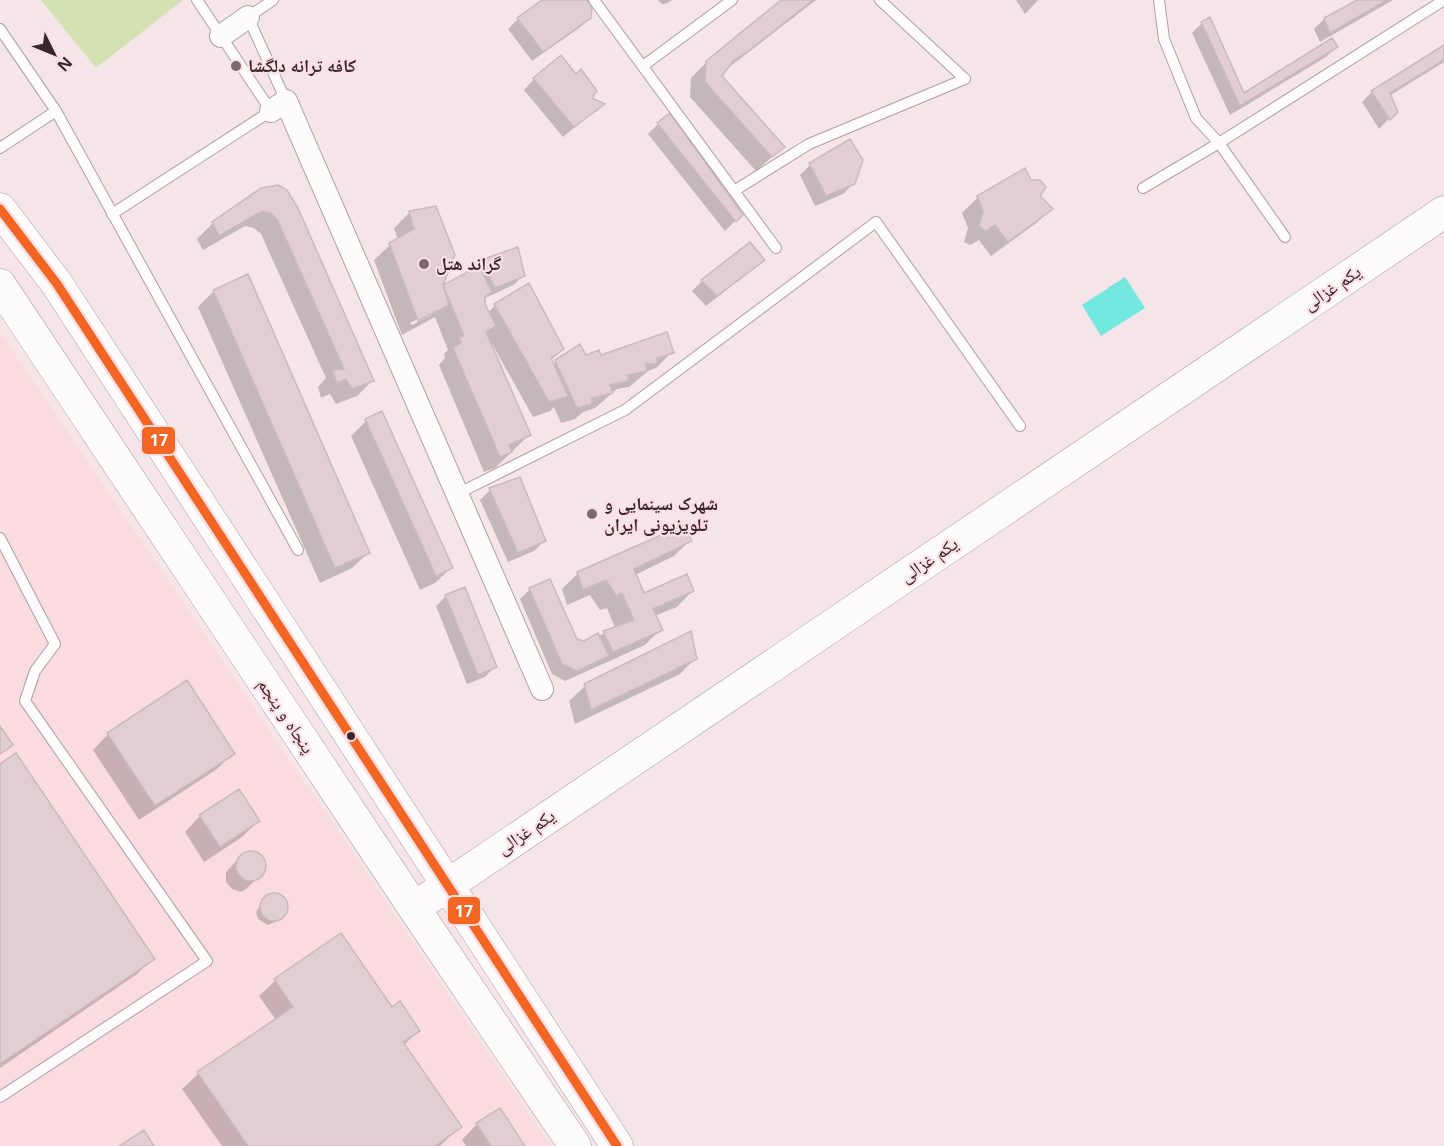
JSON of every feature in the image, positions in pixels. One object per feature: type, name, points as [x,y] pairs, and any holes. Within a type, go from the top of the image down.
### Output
[{"type":"main road","points":[[0,209],[57,284],[617,1146]]},
{"type":"main road","name":"یکم غزالی","points":[[414,908],[1444,212]]},
{"type":"main road","name":"پنجاه و پنجم","points":[[0,285],[575,1146]]},
{"type":"street","points":[[221,36],[248,17]]},
{"type":"street","points":[[278,106],[457,494],[542,688]]},
{"type":"lane","points":[[197,0],[221,36],[278,106]]},
{"type":"lane","points":[[273,0],[248,17],[278,106]]},
{"type":"lane","points":[[594,0],[776,248]]},
{"type":"lane","points":[[643,66],[732,0]]},
{"type":"lane","points":[[734,191],[809,144],[965,79],[880,0]]},
{"type":"lane","points":[[1159,0],[1164,39],[1196,118],[1219,143],[1285,237]]},
{"type":"lane","points":[[1143,188],[1219,143],[1444,0]]},
{"type":"lane","points":[[0,29],[56,111],[298,550]]},
{"type":"lane","points":[[112,213],[278,106]]},
{"type":"lane","points":[[0,148],[56,111]]},
{"type":"lane","points":[[457,494],[625,410],[876,222],[1020,426]]},
{"type":"lane","points":[[0,538],[55,644],[35,671],[25,700],[207,961],[0,1097]]},
{"type":"shaded area","points":[[0,332],[551,1146],[0,1146]]},
{"type":"green space","points":[[41,0],[183,0],[96,68]]},
{"type":"water","points":[[1125,277],[1145,308],[1101,336],[1082,305]]},
{"type":"building","points":[[542,0],[587,0],[592,7],[591,18],[543,52],[517,18]]},
{"type":"building","points":[[781,0],[813,0],[733,61],[722,76],[785,147],[772,157],[705,82],[706,61]]},
{"type":"building","points":[[1357,0],[1387,0],[1330,33],[1324,18]]},
{"type":"building","points":[[1210,17],[1244,93],[1332,38],[1338,47],[1240,106],[1201,22]]},
{"type":"building","points":[[1444,45],[1444,60],[1390,93],[1398,112],[1390,120],[1371,91]]},
{"type":"building","points":[[561,55],[576,74],[581,69],[597,91],[592,98],[605,104],[574,127],[533,78]]},
{"type":"building","points":[[670,113],[743,215],[736,222],[657,123]]},
{"type":"building","points":[[850,139],[863,160],[855,184],[826,196],[809,163]]},
{"type":"building","points":[[1025,168],[1031,180],[1040,180],[1046,187],[1040,196],[1053,209],[1008,242],[995,225],[986,231],[979,226],[983,211],[977,196]]},
{"type":"building","points":[[278,185],[287,190],[298,208],[374,381],[352,389],[346,379],[337,383],[332,370],[344,369],[277,219],[270,213],[262,211],[219,236],[212,222],[261,188]]},
{"type":"building","name":"گراند هتل","points":[[436,206],[455,255],[443,285],[449,305],[418,321],[389,243],[414,229],[409,211]]},
{"type":"building","points":[[750,242],[765,260],[717,296],[701,280]]},
{"type":"building","points":[[518,247],[525,276],[495,288],[481,260]]},
{"type":"building","points":[[479,266],[492,292],[485,297],[485,304],[496,326],[486,332],[531,435],[509,445],[512,452],[500,457],[453,348],[461,343],[459,337],[464,336],[443,285]]},
{"type":"building","points":[[248,274],[370,553],[335,568],[213,290]]},
{"type":"building","points":[[529,283],[564,349],[551,358],[568,396],[549,402],[494,304]]},
{"type":"building","points":[[667,332],[674,353],[657,358],[657,364],[646,364],[647,371],[628,375],[628,381],[610,385],[613,393],[592,398],[592,404],[577,408],[555,360],[580,344],[586,355],[599,350],[601,355]]},
{"type":"building","points":[[382,411],[453,568],[436,576],[365,419]]},
{"type":"building","points":[[520,477],[546,541],[518,553],[489,488]]},
{"type":"building","points":[[684,525],[692,541],[634,569],[644,593],[687,574],[694,591],[653,609],[663,630],[613,652],[603,631],[634,620],[622,593],[616,596],[606,580],[583,590],[577,572]]},
{"type":"building","points":[[550,579],[577,639],[584,641],[598,633],[609,656],[577,671],[562,664],[529,588]]},
{"type":"building","points":[[465,587],[497,667],[478,675],[445,595]]},
{"type":"building","points":[[691,631],[697,659],[591,710],[584,684]]},
{"type":"building","points":[[187,680],[235,754],[155,806],[107,733]]},
{"type":"building","points":[[0,726],[13,745],[0,754]]},
{"type":"building","points":[[16,753],[155,959],[0,1064],[0,764]]},
{"type":"building","points":[[239,789],[260,821],[220,847],[199,815]]},
{"type":"building","points":[[251,851],[262,855],[266,866],[262,877],[251,881],[240,877],[236,866],[240,855]]},
{"type":"building","points":[[274,893],[284,897],[288,907],[284,917],[274,921],[264,917],[260,907],[264,897]]},
{"type":"building","points":[[341,933],[392,1007],[400,1001],[420,1031],[403,1042],[462,1127],[435,1146],[248,1146],[197,1072],[293,1007],[274,979]]},
{"type":"building","points":[[500,1108],[525,1146],[491,1146],[476,1123]]},
{"type":"building","points":[[144,1130],[154,1146],[119,1146]]},
{"type":"transit line","name":"17","points":[[0,209],[57,284],[617,1146]]},
{"type":"place","name":"کافه ترانه دلگشا","points":[[236,66]]},
{"type":"place","name":"گراند هتل","points":[[424,264]]},
{"type":"place","name":"شهرک سینمایی و تلویزیونی ایران","points":[[592,514]]}]
